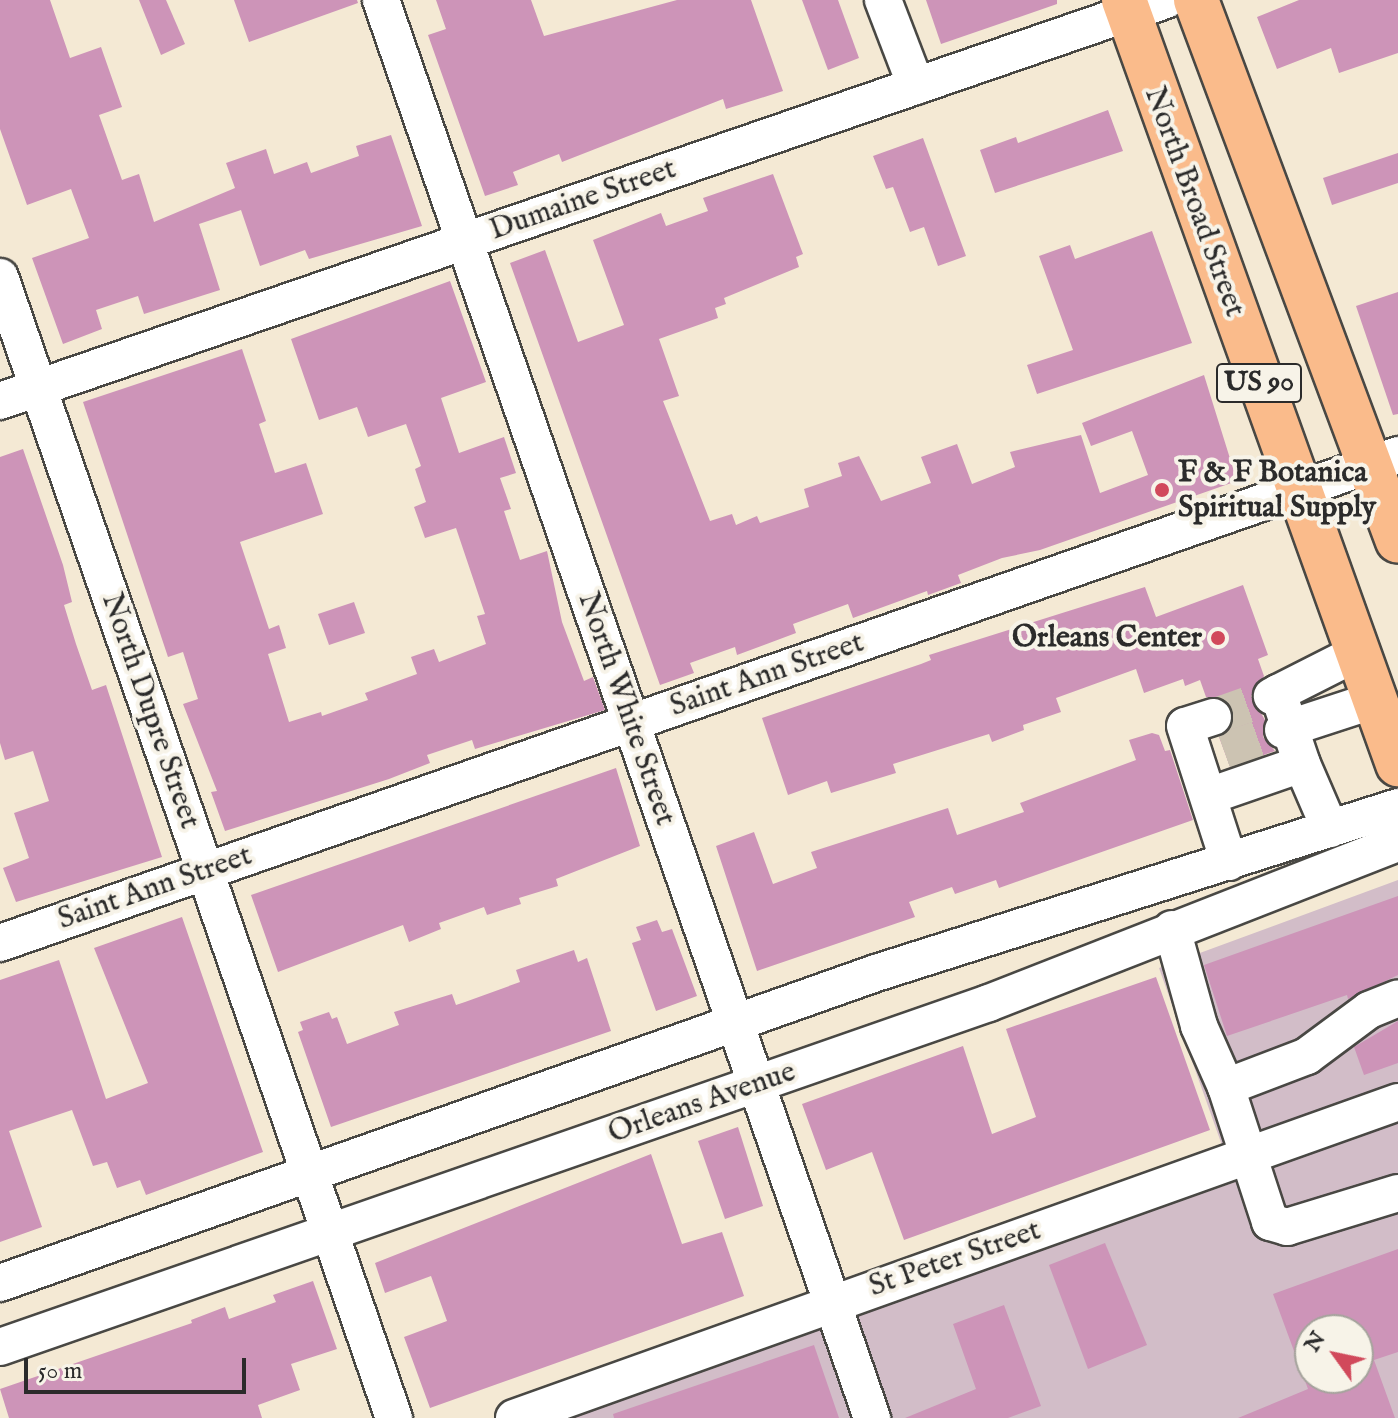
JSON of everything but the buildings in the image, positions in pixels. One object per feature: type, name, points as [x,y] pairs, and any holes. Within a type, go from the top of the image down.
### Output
[{"type":"main road","name":"US 90","points":[[1196,0],[1384,460],[1398,541]]},
{"type":"main road","name":"North Broad Street","points":[[1139,4],[1298,490],[1398,764]]},
{"type":"street","name":"North White Street","points":[[381,0],[872,1418]]},
{"type":"street","points":[[883,0],[916,86]]},
{"type":"street","name":"Dumaine Street","points":[[0,401],[916,86],[1139,4]]},
{"type":"street","name":"North Dupre Street","points":[[0,277],[394,1418]]},
{"type":"street","name":"Saint Ann Street","points":[[0,943],[1384,460]]},
{"type":"street","points":[[1330,829],[1275,695],[1357,653]]},
{"type":"street","points":[[1287,729],[1375,700]]},
{"type":"street","points":[[1213,717],[1185,726],[1211,756],[1209,796],[1229,862]]},
{"type":"street","points":[[1209,796],[1302,764]]},
{"type":"street","points":[[0,1283],[1030,922],[1398,807]]},
{"type":"street","name":"Orleans Avenue","points":[[0,1347],[989,1003],[1398,843]]},
{"type":"street","points":[[1172,929],[1199,1026],[1226,1087],[1270,1222],[1287,1227],[1398,1193]]},
{"type":"street","points":[[1226,1087],[1307,1056],[1369,1010],[1398,998]]},
{"type":"street","name":"St Peter Street","points":[[514,1418],[1398,1102]]},
{"type":"shaded area","points":[[1398,880],[1398,1418],[562,1418],[1235,1182],[1159,968]]},
{"type":"tunnel","points":[[1213,717],[1272,696]]},
{"type":"tunnel","points":[[1224,751],[1283,730]]},
{"type":"place","name":"F & F Botanica Spiritual Supply","points":[[1162,490]]},
{"type":"place","name":"Orleans Center","points":[[1218,638]]}]
